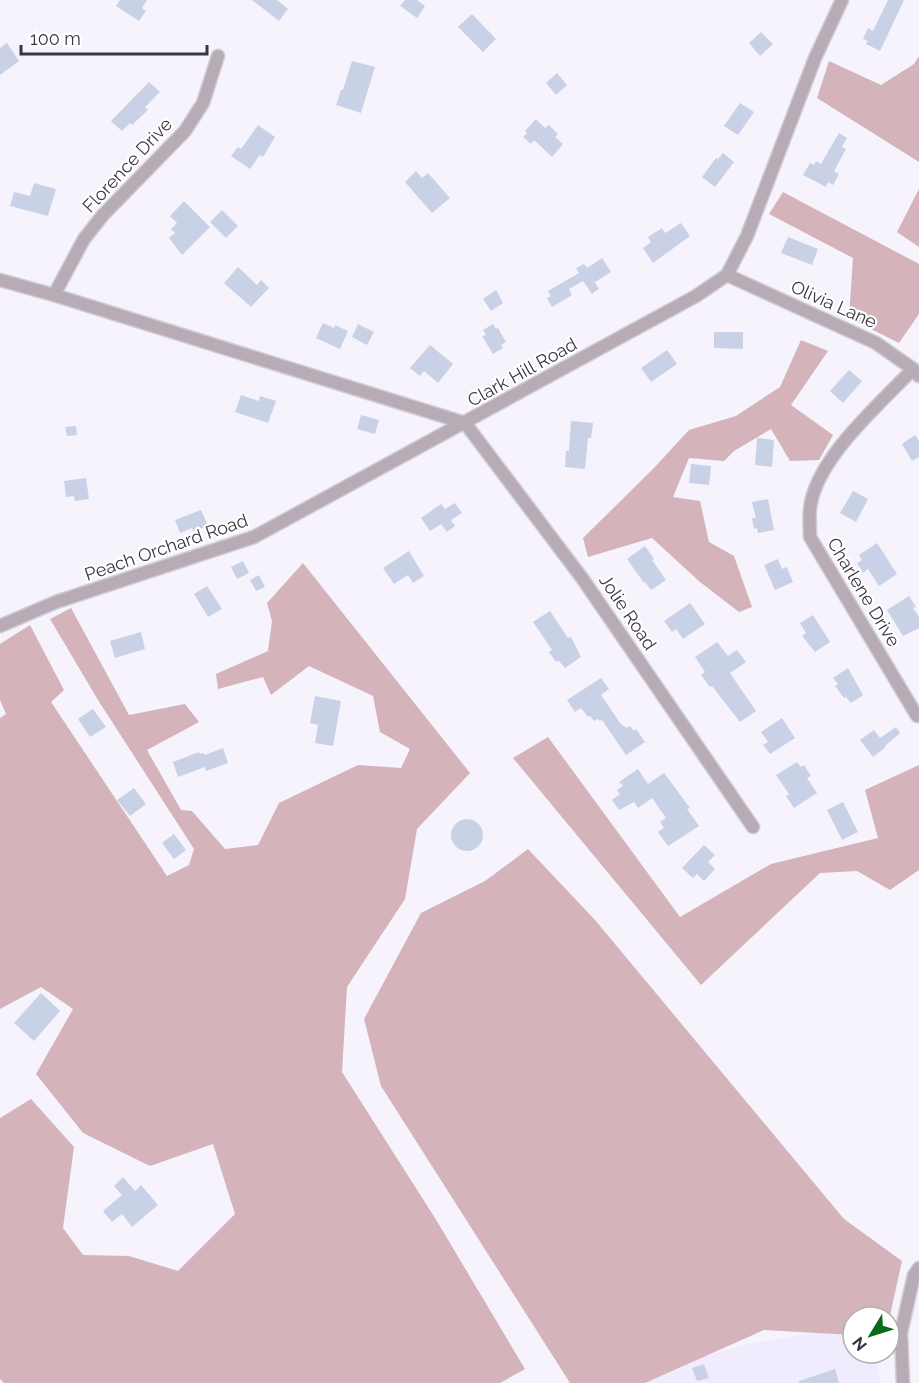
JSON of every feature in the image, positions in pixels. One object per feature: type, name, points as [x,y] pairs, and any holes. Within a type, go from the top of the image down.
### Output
[{"type":"street","name":"Clark Hill Road","points":[[0,280],[465,423],[696,296],[727,275],[747,236],[815,58],[842,0]]},
{"type":"street","name":"Florence Drive","points":[[54,295],[84,239],[102,215],[185,131],[203,103],[218,56]]},
{"type":"street","name":"Olivia Lane","points":[[727,275],[876,343],[916,372]]},
{"type":"street","name":"Charlene Drive","points":[[916,372],[840,446],[820,477],[810,508],[810,537],[918,716]]},
{"type":"street","name":"Peach Orchard Road","points":[[0,626],[56,602],[254,537],[465,423]]},
{"type":"street","name":"Jolie Road","points":[[465,423],[582,578],[753,827]]},
{"type":"street","points":[[903,1383],[901,1333],[914,1275],[919,1268]]},
{"type":"shaded area","points":[[919,56],[919,162],[817,98],[829,61],[881,85],[914,64]]},
{"type":"shaded area","points":[[919,189],[919,247],[897,232]]},
{"type":"shaded area","points":[[783,192],[919,264],[919,314],[899,343],[849,318],[853,258],[769,214]]},
{"type":"shaded area","points":[[801,340],[828,351],[791,405],[833,435],[819,460],[790,461],[771,429],[734,451],[724,461],[689,458],[673,497],[700,501],[709,542],[734,556],[752,607],[739,612],[700,582],[652,538],[588,557],[583,538],[689,430],[736,416],[780,387]]},
{"type":"shaded area","points":[[303,563],[470,773],[417,829],[405,899],[347,987],[342,1072],[435,1218],[525,1369],[500,1383],[4,1383],[0,1379],[0,1118],[31,1099],[74,1147],[63,1228],[83,1255],[129,1256],[178,1271],[235,1214],[213,1144],[150,1166],[83,1133],[36,1074],[73,1009],[41,987],[0,1009],[0,718],[6,714],[0,700],[0,644],[30,625],[64,690],[51,702],[167,876],[189,865],[194,849],[98,700],[50,619],[71,608],[129,715],[185,704],[199,722],[147,750],[181,810],[192,811],[225,849],[258,845],[279,803],[358,765],[401,768],[410,749],[380,732],[373,696],[309,666],[271,695],[263,677],[218,689],[216,674],[268,651],[272,621],[267,603]]},
{"type":"shaded area","points":[[548,737],[680,917],[771,864],[878,838],[865,790],[919,765],[919,870],[890,890],[857,871],[820,873],[701,985],[513,758]]},
{"type":"shaded area","points":[[528,849],[595,920],[844,1219],[902,1261],[892,1305],[841,1305],[841,1334],[764,1330],[645,1383],[570,1383],[381,1086],[364,1019],[421,913],[485,881]]},
{"type":"shaded area","points":[[841,1328],[841,1365],[878,1365],[881,1383],[606,1383],[749,1344]]},
{"type":"building","points":[[120,0],[147,0],[142,8],[146,11],[139,21],[116,6]]},
{"type":"building","points":[[252,0],[277,0],[288,9],[279,21]]},
{"type":"building","points":[[405,0],[417,0],[425,6],[417,18],[400,6]]},
{"type":"building","points":[[888,0],[904,0],[880,51],[866,44],[868,41],[863,39],[868,28],[873,31]]},
{"type":"building","points":[[472,14],[496,39],[483,52],[458,27]]},
{"type":"building","points":[[761,32],[773,44],[760,56],[749,43]]},
{"type":"building","points":[[7,43],[19,61],[0,75],[0,48]]},
{"type":"building","points":[[352,61],[375,67],[361,113],[336,105]]},
{"type":"building","points":[[557,73],[567,85],[556,95],[546,83]]},
{"type":"building","points":[[149,82],[160,92],[145,107],[148,110],[122,131],[111,121]]},
{"type":"building","points":[[740,103],[754,112],[738,135],[724,126]]},
{"type":"building","points":[[536,119],[545,128],[549,125],[558,134],[555,137],[563,144],[552,157],[534,140],[531,144],[523,137],[527,133],[525,131]]},
{"type":"building","points":[[258,125],[275,137],[263,157],[260,155],[250,169],[231,156],[238,147],[241,149]]},
{"type":"building","points":[[839,133],[847,138],[842,147],[846,149],[834,171],[839,174],[833,185],[828,182],[826,187],[803,175],[810,163],[814,165],[816,161],[821,164]]},
{"type":"building","points":[[723,153],[734,162],[715,187],[702,177],[716,158],[718,159]]},
{"type":"building","points":[[416,171],[422,178],[428,173],[450,198],[432,213],[405,182]]},
{"type":"building","points":[[34,183],[56,189],[48,216],[10,206],[14,192],[30,196]]},
{"type":"building","points":[[184,201],[210,227],[182,255],[169,238],[175,233],[171,229],[177,223],[170,216]]},
{"type":"building","points":[[222,210],[238,226],[226,238],[210,222]]},
{"type":"building","points":[[681,223],[690,236],[653,263],[643,248],[651,242],[648,237],[662,228],[665,233]]},
{"type":"building","points":[[788,237],[818,249],[812,265],[781,253]]},
{"type":"building","points":[[602,258],[611,272],[595,282],[591,276],[599,289],[592,294],[583,281],[569,289],[572,295],[552,307],[547,298],[551,296],[548,291],[579,273],[576,268],[584,264],[587,268]]},
{"type":"building","points":[[238,267],[257,285],[261,280],[269,288],[251,307],[224,283]]},
{"type":"building","points":[[496,290],[503,303],[491,311],[483,299]]},
{"type":"building","points":[[323,323],[348,331],[340,349],[316,338]]},
{"type":"building","points":[[358,324],[374,332],[367,345],[352,337]]},
{"type":"building","points":[[493,324],[506,342],[501,345],[503,348],[493,354],[482,336],[486,335],[483,330]]},
{"type":"building","points":[[714,332],[743,332],[743,349],[714,348]]},
{"type":"building","points":[[430,345],[453,364],[438,383],[424,371],[420,376],[410,368]]},
{"type":"building","points":[[667,350],[677,364],[651,382],[641,368]]},
{"type":"building","points":[[849,370],[862,381],[843,403],[830,391]]},
{"type":"building","points":[[241,395],[259,401],[260,396],[276,401],[268,423],[235,412]]},
{"type":"building","points":[[361,415],[379,420],[375,434],[357,429]]},
{"type":"building","points":[[571,421],[593,423],[591,438],[588,438],[585,469],[565,467],[566,451],[569,451]]},
{"type":"building","points":[[76,426],[77,435],[67,436],[65,427]]},
{"type":"building","points":[[915,435],[919,441],[919,457],[912,461],[902,444]]},
{"type":"building","points":[[757,438],[774,440],[772,467],[755,465]]},
{"type":"building","points":[[691,464],[711,466],[709,485],[689,483]]},
{"type":"building","points":[[86,478],[89,499],[75,501],[74,496],[66,497],[64,481]]},
{"type":"building","points":[[853,491],[868,499],[856,522],[840,513]]},
{"type":"building","points":[[768,499],[774,530],[758,533],[757,528],[754,529],[752,518],[756,518],[752,502]]},
{"type":"building","points":[[455,503],[462,513],[451,520],[455,526],[447,532],[441,524],[430,531],[421,518],[441,504],[445,509]]},
{"type":"building","points":[[201,510],[208,526],[193,531],[192,528],[180,533],[175,520]]},
{"type":"building","points":[[877,543],[897,574],[879,586],[868,569],[863,573],[857,563],[862,560],[859,555]]},
{"type":"building","points":[[645,546],[666,580],[651,590],[627,559]]},
{"type":"building","points":[[409,551],[424,576],[413,583],[408,575],[394,584],[383,568]]},
{"type":"building","points":[[778,559],[782,569],[787,567],[793,582],[775,590],[764,565]]},
{"type":"building","points":[[243,561],[249,573],[237,579],[231,567]]},
{"type":"building","points":[[259,575],[265,587],[256,591],[250,580]]},
{"type":"building","points":[[207,586],[222,609],[208,617],[194,594]]},
{"type":"building","points":[[909,596],[916,607],[913,608],[919,617],[919,628],[903,636],[887,610]]},
{"type":"building","points":[[690,603],[705,624],[683,639],[676,629],[672,632],[664,621]]},
{"type":"building","points":[[550,611],[568,638],[571,637],[581,657],[565,668],[559,661],[556,662],[549,652],[552,650],[533,622]]},
{"type":"building","points":[[813,615],[830,642],[815,652],[802,636],[806,633],[800,623]]},
{"type":"building","points":[[141,632],[145,649],[115,658],[110,641]]},
{"type":"building","points":[[717,642],[728,656],[737,650],[746,662],[730,673],[756,711],[740,722],[701,675],[705,672],[695,657]]},
{"type":"building","points":[[848,668],[863,695],[851,703],[835,686],[838,684],[833,678]]},
{"type":"building","points":[[601,678],[609,689],[601,695],[620,723],[626,728],[630,726],[634,731],[636,729],[645,742],[626,755],[602,720],[594,721],[581,708],[575,712],[567,700]]},
{"type":"building","points":[[315,696],[341,701],[333,746],[315,743],[318,725],[310,723]]},
{"type":"building","points":[[93,709],[106,727],[90,737],[78,719]]},
{"type":"building","points":[[782,718],[795,738],[770,754],[763,745],[768,742],[761,732]]},
{"type":"building","points":[[896,727],[900,733],[873,757],[860,740],[874,730],[880,738]]},
{"type":"building","points":[[223,748],[228,763],[206,771],[205,767],[178,777],[173,762],[199,752],[205,755]]},
{"type":"building","points":[[797,762],[801,767],[804,765],[811,776],[807,778],[817,793],[794,808],[786,796],[789,794],[776,775]]},
{"type":"building","points":[[638,769],[648,784],[664,773],[690,808],[687,809],[699,826],[668,846],[658,832],[664,828],[660,822],[666,818],[652,798],[638,808],[634,802],[619,810],[612,800],[620,794],[617,790],[623,786],[619,782]]},
{"type":"building","points":[[134,788],[146,804],[130,816],[117,800]]},
{"type":"building","points":[[843,802],[858,832],[842,840],[827,810]]},
{"type":"building","points":[[467,819],[479,823],[483,835],[479,847],[467,851],[455,847],[451,835],[455,823]]},
{"type":"building","points":[[174,834],[186,850],[174,859],[162,843]]},
{"type":"building","points":[[704,845],[715,855],[708,862],[715,869],[704,881],[697,874],[693,878],[682,868]]},
{"type":"building","points":[[41,993],[60,1011],[34,1041],[14,1023]]},
{"type":"building","points":[[123,1177],[135,1191],[141,1185],[158,1205],[132,1227],[122,1214],[112,1222],[103,1211],[122,1195],[114,1186]]},
{"type":"building","points":[[704,1364],[709,1378],[697,1381],[692,1368]]},
{"type":"building","points":[[835,1369],[839,1383],[799,1383],[799,1381]]}]
